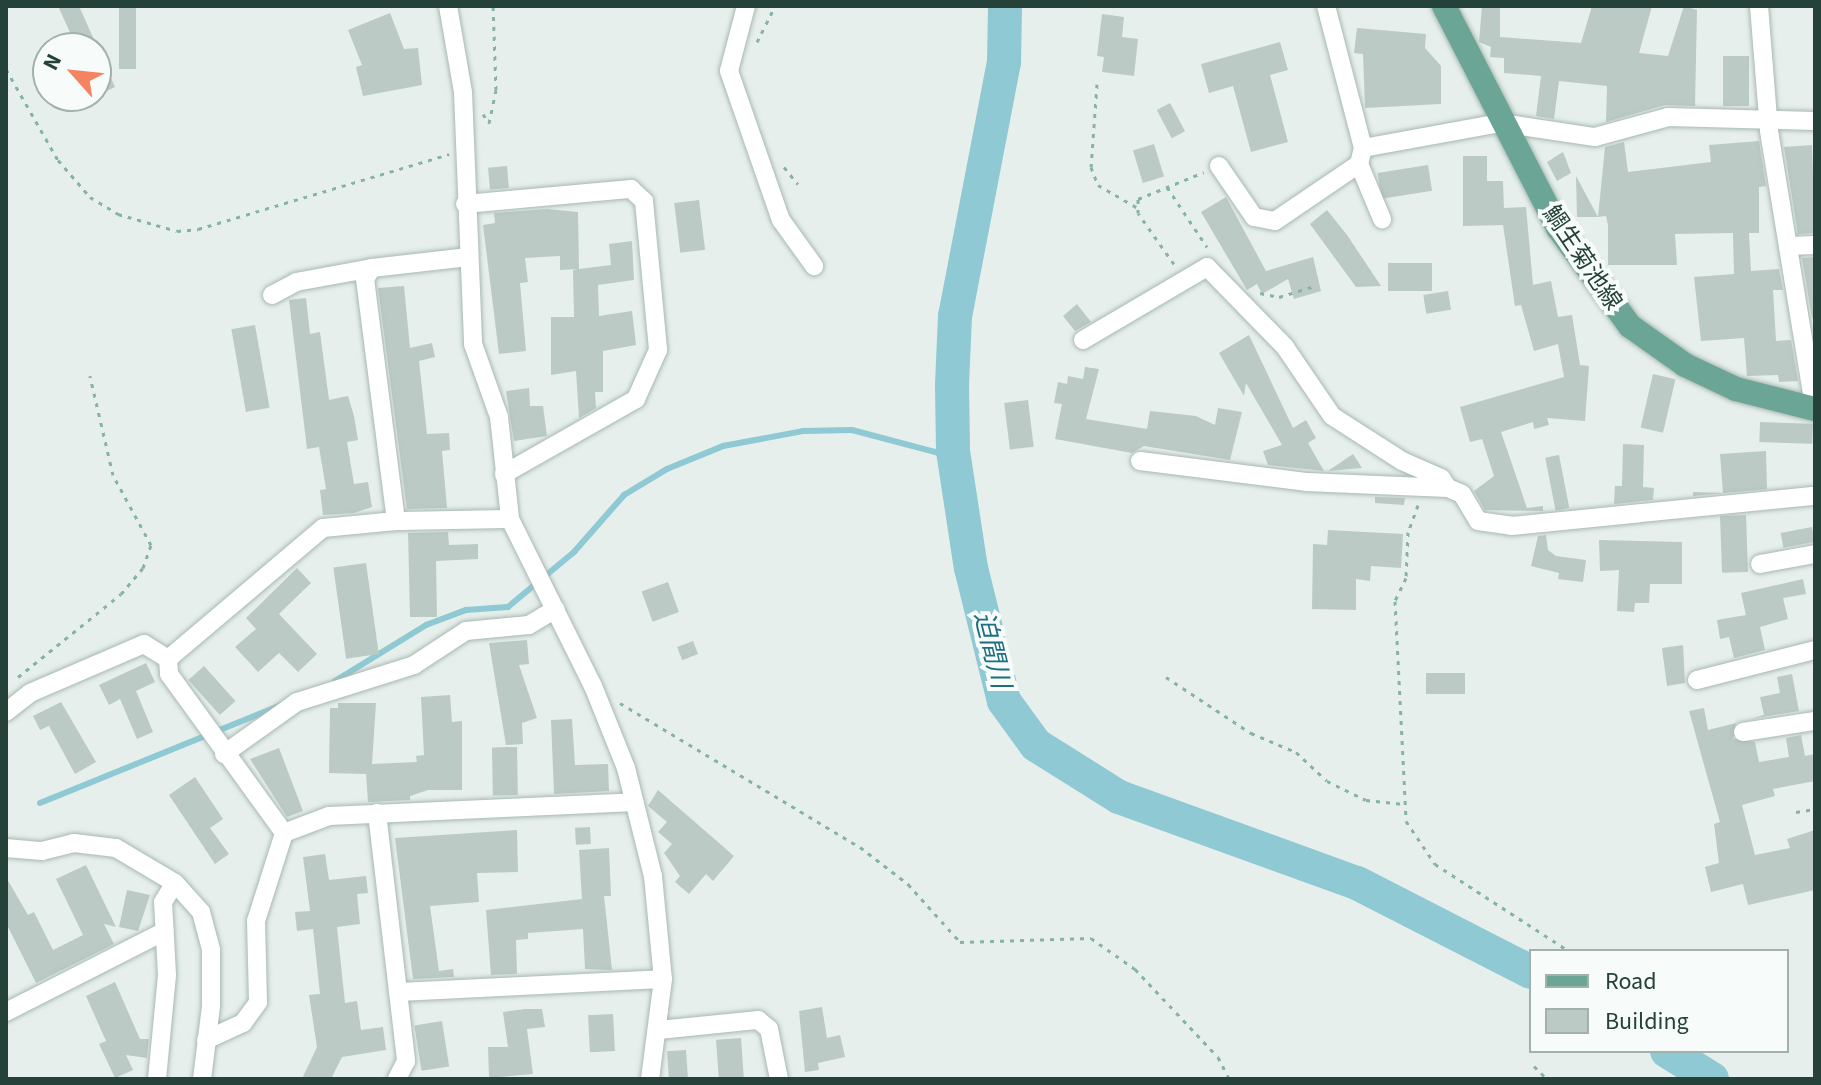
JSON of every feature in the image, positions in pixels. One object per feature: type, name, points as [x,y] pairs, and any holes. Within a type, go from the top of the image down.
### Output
[{"type":"main road","name":"鯛生菊池線","points":[[1444,6],[1501,123],[1558,228],[1630,326],[1685,365],[1736,389],[1815,410]]},
{"type":"street","points":[[448,6],[463,92],[465,204],[473,344],[499,417],[510,519],[593,686],[635,802],[653,876],[663,979],[659,1030],[650,1079]]},
{"type":"street","points":[[746,6],[732,45],[732,85],[781,220],[814,266]]},
{"type":"street","points":[[1326,6],[1361,156],[1382,219]]},
{"type":"street","points":[[1759,6],[1768,120],[1815,410]]},
{"type":"street","points":[[1219,166],[1254,217],[1275,221],[1361,156],[1501,123],[1595,137],[1668,117],[1815,121]]},
{"type":"street","points":[[465,204],[631,189],[644,201],[658,350],[636,399],[504,474]]},
{"type":"street","points":[[1788,246],[1815,245]]},
{"type":"street","points":[[272,295],[296,282],[372,268],[468,257]]},
{"type":"street","points":[[1083,340],[1207,267],[1285,347],[1332,416],[1402,461],[1441,478],[1448,488]]},
{"type":"street","points":[[372,268],[365,279],[366,294],[396,521]]},
{"type":"street","points":[[1140,461],[1306,482],[1448,488],[1462,494],[1478,521],[1512,526],[1815,496]]},
{"type":"street","points":[[168,659],[323,528],[396,521],[510,519]]},
{"type":"street","points":[[1760,564],[1815,554]]},
{"type":"street","points":[[224,754],[297,702],[414,665],[466,631],[529,625],[556,609]]},
{"type":"street","points":[[6,712],[30,693],[144,644],[168,659]]},
{"type":"street","points":[[1697,680],[1815,650]]},
{"type":"street","points":[[168,659],[169,674],[284,833]]},
{"type":"street","points":[[1743,732],[1815,721]]},
{"type":"street","points":[[284,833],[329,816],[635,802]]},
{"type":"street","points":[[377,813],[406,1061],[397,1079]]},
{"type":"street","points":[[206,1040],[243,1023],[258,1002],[256,921],[284,833]]},
{"type":"street","points":[[6,848],[42,851],[74,843],[116,848],[175,883],[201,912],[211,950],[202,1079]]},
{"type":"street","points":[[157,1079],[167,975],[163,902],[175,883]]},
{"type":"street","points":[[6,1012],[165,931]]},
{"type":"street","points":[[398,992],[663,979]]},
{"type":"street","points":[[659,1030],[758,1020],[769,1029],[779,1079]]},
{"type":"path","points":[[481,112],[489,123],[496,90],[493,6]]},
{"type":"path","points":[[751,56],[775,6]]},
{"type":"path","points":[[6,69],[51,149],[90,197],[118,214],[177,231],[198,229],[464,149]]},
{"type":"path","points":[[1097,84],[1091,167],[1098,185],[1138,208],[1186,280]]},
{"type":"path","points":[[778,160],[798,184]]},
{"type":"path","points":[[1138,208],[1138,199],[1219,166]]},
{"type":"path","points":[[1167,187],[1208,250]]},
{"type":"path","points":[[1249,291],[1279,297],[1314,286]]},
{"type":"path","points":[[15,679],[121,594],[143,568],[151,545],[113,475],[90,376]]},
{"type":"path","points":[[1448,488],[1423,499],[1412,512],[1406,578],[1395,601],[1403,805],[1414,838],[1435,864],[1566,949]]},
{"type":"path","points":[[1166,677],[1251,733],[1296,752],[1327,781],[1366,800],[1403,805]]},
{"type":"path","points":[[593,686],[860,847],[908,884],[960,942],[1091,938],[1135,969],[1218,1057],[1229,1079]]},
{"type":"path","points":[[1796,812],[1815,809]]},
{"type":"path","points":[[1534,1066],[1547,1079]]},
{"type":"building","points":[[58,6],[79,6],[91,32],[70,32]]},
{"type":"building","points":[[119,6],[136,6],[136,69],[119,69]]},
{"type":"building","points":[[1482,6],[1500,6],[1500,37],[1581,43],[1592,6],[1652,6],[1639,53],[1668,56],[1684,6],[1697,10],[1695,106],[1665,105],[1606,122],[1607,86],[1559,81],[1554,119],[1536,116],[1541,76],[1504,73],[1504,58],[1490,57],[1491,47],[1479,42]]},
{"type":"building","points":[[390,13],[404,49],[418,48],[422,85],[363,96],[356,67],[362,65],[348,30]]},
{"type":"building","points":[[1102,14],[1124,17],[1122,37],[1138,39],[1134,76],[1102,72],[1104,57],[1097,56]]},
{"type":"building","points":[[1357,28],[1426,34],[1425,48],[1441,66],[1441,104],[1365,108],[1363,54],[1354,53]]},
{"type":"building","points":[[1280,42],[1288,70],[1270,75],[1288,142],[1251,152],[1233,86],[1209,93],[1201,64]]},
{"type":"building","points":[[1723,56],[1749,56],[1749,106],[1723,106]]},
{"type":"building","points":[[1170,103],[1185,131],[1172,138],[1157,110]]},
{"type":"building","points":[[1759,141],[1766,186],[1759,187],[1759,233],[1749,233],[1751,271],[1779,269],[1783,290],[1773,290],[1776,341],[1791,340],[1798,381],[1779,382],[1778,375],[1747,376],[1744,338],[1701,341],[1694,277],[1734,274],[1733,233],[1675,234],[1677,265],[1608,265],[1608,225],[1606,216],[1598,217],[1605,147],[1624,142],[1628,172],[1711,162],[1709,145]]},
{"type":"building","points":[[1154,144],[1164,177],[1143,183],[1133,150]]},
{"type":"building","points":[[1812,145],[1815,233],[1798,234],[1784,147]]},
{"type":"building","points":[[1563,152],[1571,173],[1557,181],[1547,162]]},
{"type":"building","points":[[1463,156],[1487,156],[1487,181],[1503,181],[1504,208],[1526,207],[1533,285],[1551,281],[1558,317],[1572,315],[1580,365],[1589,366],[1585,421],[1547,418],[1549,425],[1534,429],[1533,422],[1501,432],[1527,508],[1543,506],[1543,511],[1485,510],[1474,491],[1494,476],[1482,439],[1470,442],[1460,407],[1564,377],[1558,344],[1534,351],[1521,305],[1515,306],[1503,225],[1463,226]]},
{"type":"building","points":[[1428,165],[1432,191],[1382,199],[1378,173]]},
{"type":"building","points":[[507,166],[509,188],[490,190],[488,168]]},
{"type":"building","points":[[1576,176],[1598,217],[1577,217]]},
{"type":"building","points":[[1226,197],[1266,271],[1313,257],[1321,291],[1294,299],[1288,279],[1262,294],[1257,284],[1247,290],[1201,212]]},
{"type":"building","points":[[699,200],[705,250],[680,253],[674,203]]},
{"type":"building","points":[[547,209],[578,212],[579,269],[611,265],[609,244],[632,241],[634,280],[598,285],[599,316],[632,311],[636,345],[603,351],[603,392],[595,392],[596,408],[579,418],[576,371],[551,375],[551,317],[574,317],[573,270],[577,269],[560,270],[560,256],[525,258],[528,282],[520,283],[526,351],[499,354],[483,225],[495,223],[494,213]]},
{"type":"building","points":[[1327,210],[1381,286],[1356,287],[1310,224]]},
{"type":"building","points":[[1815,257],[1815,318],[1812,318],[1802,258]]},
{"type":"building","points":[[1388,263],[1432,263],[1432,291],[1388,291]]},
{"type":"building","points":[[404,286],[410,348],[432,343],[435,357],[419,361],[427,434],[449,433],[450,450],[442,451],[447,508],[407,509],[378,288]]},
{"type":"building","points":[[1448,291],[1451,310],[1426,314],[1423,295]]},
{"type":"building","points":[[306,298],[310,334],[320,332],[329,400],[348,396],[354,416],[358,440],[347,442],[354,484],[368,482],[372,507],[354,513],[323,515],[320,490],[326,489],[319,447],[307,449],[289,300]]},
{"type":"building","points":[[1077,304],[1091,322],[1075,331],[1063,316]]},
{"type":"building","points":[[255,325],[270,408],[246,412],[231,329]]},
{"type":"building","points":[[1249,335],[1293,428],[1306,420],[1316,438],[1308,443],[1324,471],[1268,465],[1263,451],[1282,445],[1246,383],[1244,396],[1219,353]]},
{"type":"building","points":[[1085,367],[1099,369],[1086,419],[1147,429],[1150,411],[1196,416],[1215,425],[1218,408],[1242,412],[1230,460],[1144,446],[1132,453],[1055,439],[1062,404],[1054,403],[1058,382],[1067,384],[1068,376],[1083,379]]},
{"type":"building","points":[[1653,374],[1675,379],[1663,433],[1641,428]]},
{"type":"building","points":[[529,388],[530,406],[543,406],[547,436],[514,441],[506,391]]},
{"type":"building","points":[[1028,400],[1034,447],[1010,450],[1004,403]]},
{"type":"building","points":[[1760,422],[1813,424],[1812,444],[1759,442]]},
{"type":"building","points":[[1623,444],[1644,445],[1643,487],[1654,488],[1653,500],[1614,504],[1615,486],[1622,486]]},
{"type":"building","points":[[1766,451],[1767,489],[1693,496],[1693,492],[1723,493],[1720,454]]},
{"type":"building","points":[[1353,454],[1362,468],[1328,471]]},
{"type":"building","points":[[1559,455],[1569,508],[1556,511],[1545,458]]},
{"type":"building","points":[[1375,497],[1405,498],[1404,505],[1375,503]]},
{"type":"building","points":[[1746,515],[1748,572],[1722,573],[1720,516]]},
{"type":"building","points":[[1812,527],[1815,542],[1783,548],[1781,533]]},
{"type":"building","points":[[1328,530],[1403,534],[1401,568],[1371,566],[1370,581],[1356,579],[1356,610],[1312,609],[1313,544],[1327,545]]},
{"type":"building","points":[[448,532],[449,545],[478,544],[478,559],[436,561],[437,617],[410,617],[408,533]]},
{"type":"building","points":[[1546,535],[1548,550],[1556,556],[1586,560],[1583,582],[1558,579],[1559,573],[1531,566],[1538,536]]},
{"type":"building","points":[[1599,540],[1682,542],[1682,584],[1650,584],[1649,603],[1635,603],[1634,612],[1617,611],[1619,570],[1600,571]]},
{"type":"building","points":[[366,563],[379,654],[346,659],[333,568]]},
{"type":"building","points":[[297,568],[311,583],[279,614],[317,654],[298,672],[279,653],[258,672],[235,647],[256,629],[246,618]]},
{"type":"building","points":[[1803,579],[1806,594],[1783,598],[1788,619],[1760,627],[1765,650],[1734,658],[1729,637],[1720,639],[1717,620],[1746,615],[1741,593]]},
{"type":"building","points":[[668,582],[679,612],[653,622],[642,592]]},
{"type":"building","points":[[527,640],[529,664],[519,665],[537,718],[522,723],[523,744],[506,745],[489,643]]},
{"type":"building","points":[[693,641],[698,654],[682,660],[677,647]]},
{"type":"building","points":[[1683,645],[1685,683],[1667,686],[1662,648]]},
{"type":"building","points":[[146,663],[155,682],[136,691],[153,732],[137,739],[120,699],[109,705],[99,685]]},
{"type":"building","points":[[204,666],[235,701],[220,715],[188,680]]},
{"type":"building","points":[[1426,673],[1465,673],[1465,694],[1426,694]]},
{"type":"building","points":[[1792,674],[1799,711],[1750,719],[1764,715],[1760,697],[1780,693],[1777,677]]},
{"type":"building","points":[[450,695],[452,722],[462,721],[462,790],[428,790],[410,796],[410,800],[368,802],[366,774],[329,773],[330,708],[338,708],[338,703],[376,703],[372,764],[417,762],[416,756],[424,755],[421,697]]},
{"type":"building","points":[[61,702],[96,762],[75,774],[49,726],[40,730],[33,716]]},
{"type":"building","points":[[1704,708],[1708,730],[1736,723],[1733,739],[1755,742],[1759,762],[1789,757],[1786,738],[1801,735],[1805,756],[1815,754],[1815,781],[1773,789],[1775,796],[1742,805],[1755,855],[1790,848],[1787,839],[1815,830],[1815,890],[1748,905],[1743,884],[1711,892],[1705,867],[1719,863],[1714,824],[1720,822],[1689,711]]},
{"type":"building","points":[[572,719],[575,765],[608,764],[609,791],[554,794],[551,720]]},
{"type":"building","points":[[492,747],[517,747],[518,795],[493,795]]},
{"type":"building","points":[[279,748],[303,811],[287,817],[250,759]]},
{"type":"building","points":[[195,777],[223,819],[210,828],[229,854],[215,864],[169,795]]},
{"type":"building","points":[[658,790],[734,856],[713,881],[706,874],[689,894],[675,882],[680,876],[664,853],[672,844],[658,832],[667,822],[648,806]]},
{"type":"building","points":[[590,827],[591,844],[576,845],[575,828]]},
{"type":"building","points":[[517,830],[518,872],[477,873],[479,902],[430,906],[439,971],[453,969],[454,977],[413,979],[395,838]]},
{"type":"building","points":[[609,848],[611,896],[604,896],[612,970],[585,969],[583,929],[528,933],[528,939],[516,940],[517,974],[491,975],[486,910],[582,899],[579,850]]},
{"type":"building","points":[[325,854],[329,880],[366,876],[368,893],[357,894],[360,924],[337,927],[345,1003],[357,1001],[361,1030],[383,1027],[386,1050],[342,1057],[331,1079],[302,1079],[317,1047],[309,995],[320,994],[313,929],[297,931],[295,912],[310,911],[303,857]]},
{"type":"building","points":[[86,865],[116,927],[104,924],[114,944],[36,983],[6,923],[6,877],[28,915],[34,912],[53,950],[83,935],[56,879]]},
{"type":"building","points":[[127,890],[150,895],[138,931],[119,927]]},
{"type":"building","points":[[115,982],[140,1039],[149,1039],[147,1058],[126,1055],[133,1070],[115,1078],[99,1044],[106,1041],[86,996]]},
{"type":"building","points":[[822,1007],[827,1038],[840,1035],[845,1057],[818,1063],[819,1070],[805,1072],[799,1011]]},
{"type":"building","points":[[542,1009],[545,1027],[527,1029],[533,1074],[489,1078],[488,1047],[508,1047],[503,1012]]},
{"type":"building","points":[[613,1014],[615,1051],[590,1052],[588,1015]]},
{"type":"building","points":[[442,1021],[449,1066],[422,1071],[414,1025]]},
{"type":"building","points":[[741,1038],[744,1079],[719,1079],[716,1040]]},
{"type":"building","points":[[686,1050],[688,1079],[669,1079],[667,1051]]},
{"type":"waterway","name":"迫間川","points":[[1005,6],[1004,62],[955,316],[952,386],[953,451],[971,568],[1004,701],[1036,745],[1119,797],[1357,883],[1529,971]]},
{"type":"waterway","points":[[335,681],[426,625],[466,610],[508,607],[574,552],[624,495],[667,469],[723,446],[803,431],[852,430],[954,457]]},
{"type":"waterway","points":[[40,803],[281,705]]},
{"type":"waterway","name":"迫間川","points":[[1670,1053],[1712,1079]]}]
